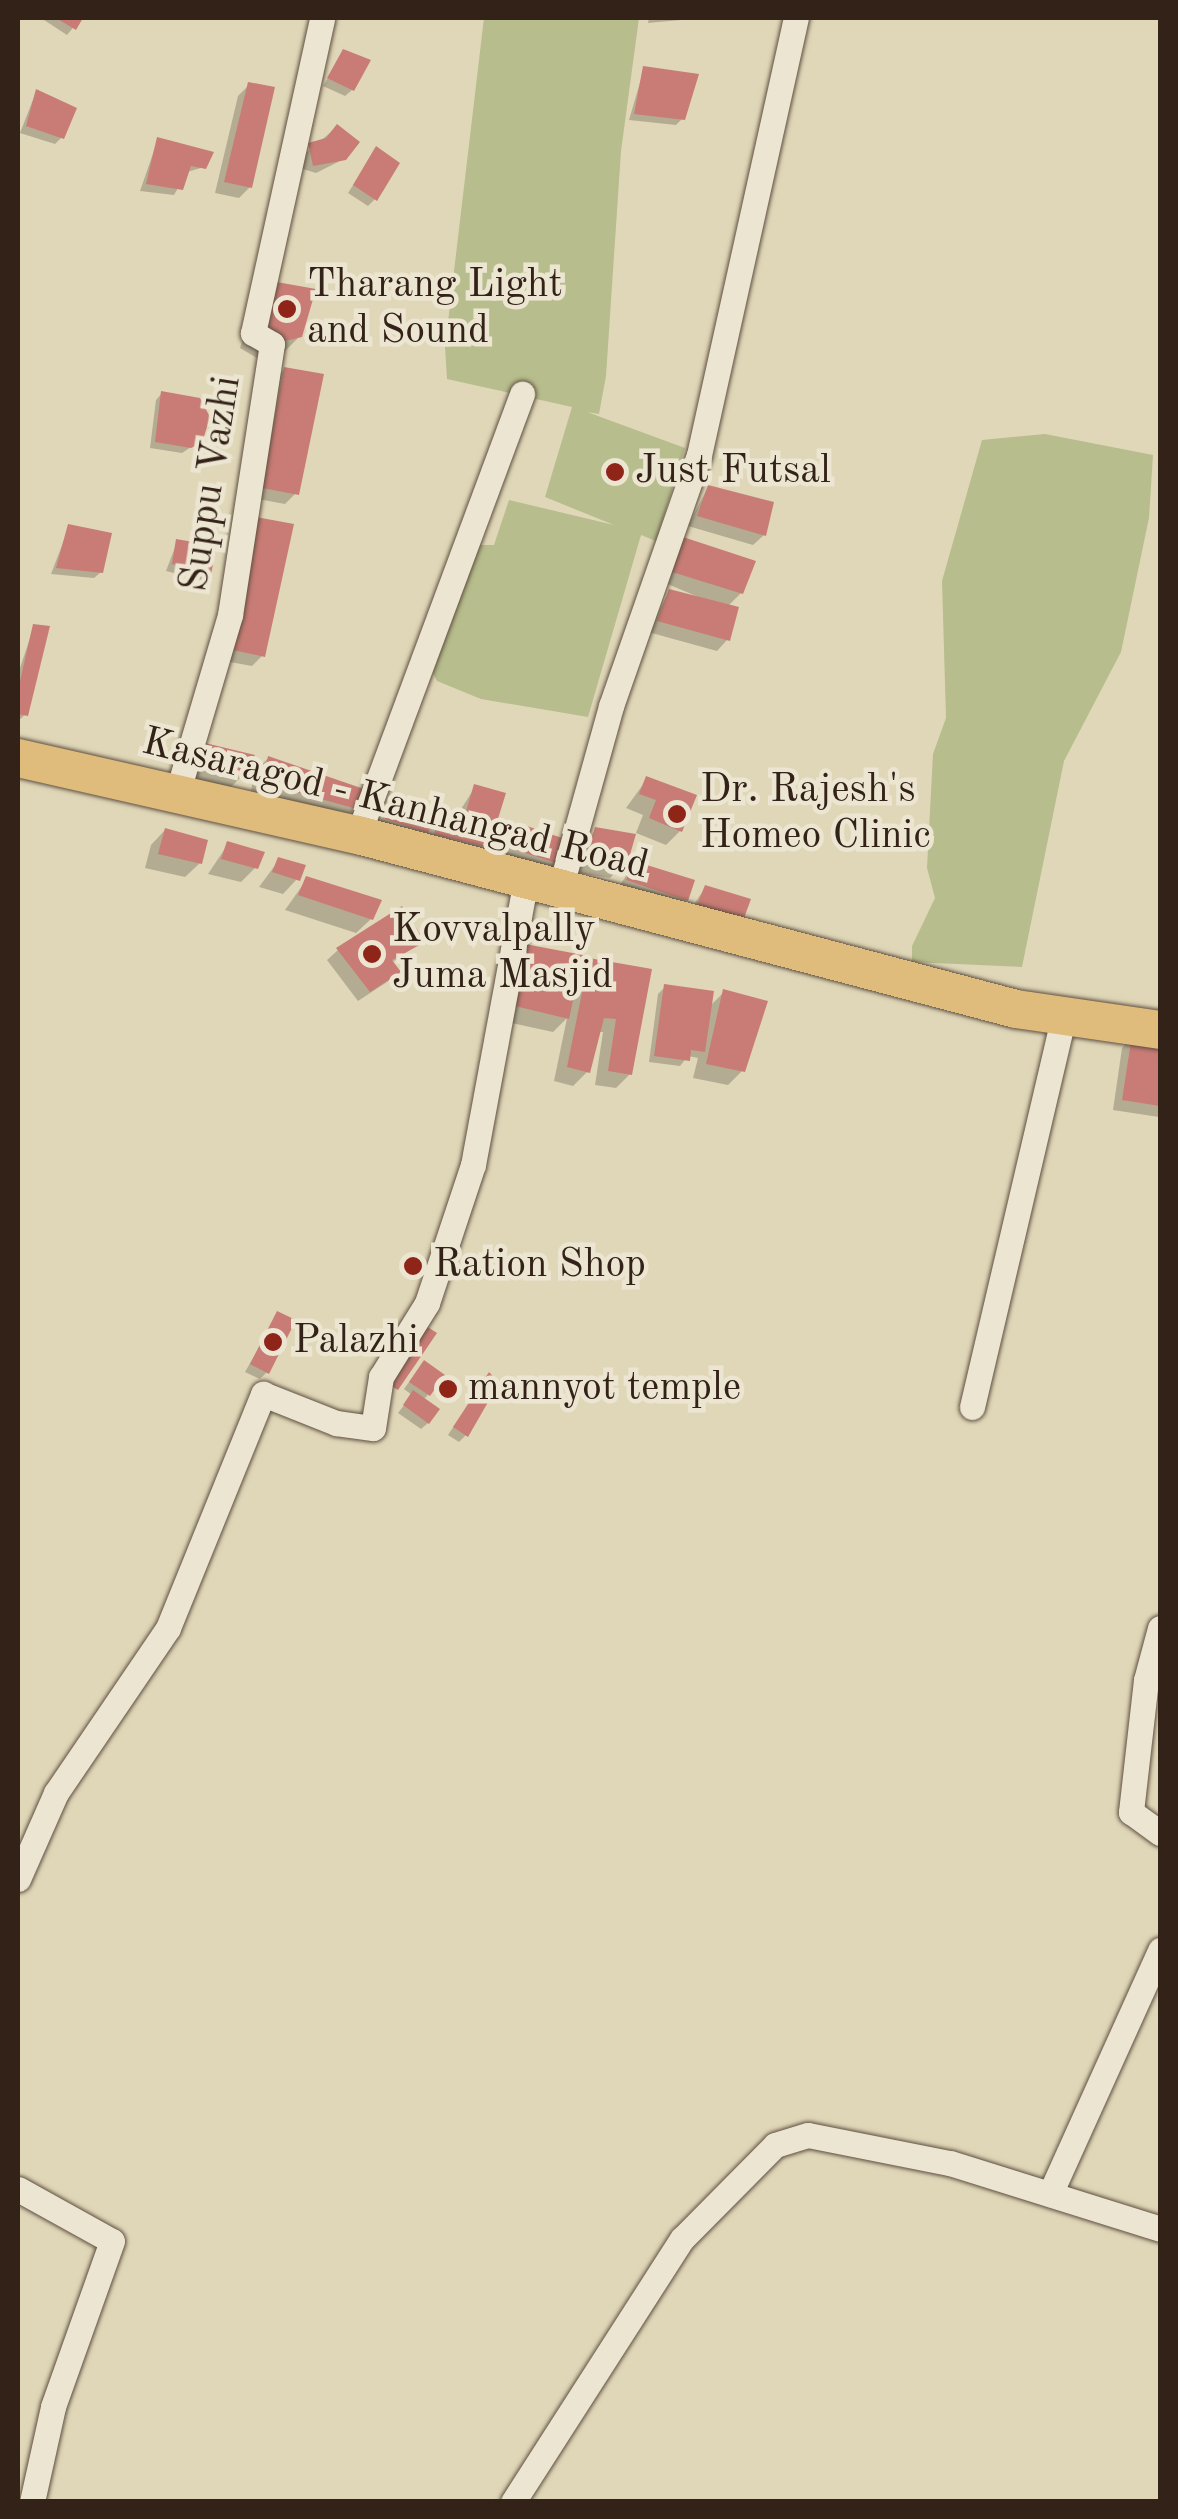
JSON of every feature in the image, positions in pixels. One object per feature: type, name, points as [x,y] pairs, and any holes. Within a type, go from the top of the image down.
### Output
[{"type":"main road","name":"Kasaragod - Kanhangad Road","points":[[18,758],[358,835],[672,922],[1064,1016],[1160,1030]]},
{"type":"street","name":"Suppu Vazhi","points":[[177,794],[230,615],[272,344],[253,333],[322,18]]},
{"type":"street","points":[[18,1879],[56,1792],[168,1628],[262,1394],[336,1423],[373,1428],[381,1378],[427,1303],[473,1166],[543,884],[611,706],[698,455],[796,18]]},
{"type":"street","points":[[358,835],[522,394]]},
{"type":"street","points":[[972,1406],[1064,1016]]},
{"type":"street","points":[[1160,1628],[1146,1680],[1131,1812],[1160,1833]]},
{"type":"street","points":[[1050,2194],[1160,1950]]},
{"type":"street","points":[[514,2502],[682,2239],[775,2145],[808,2135],[950,2163],[1160,2229]]},
{"type":"street","points":[[18,2188],[112,2241],[53,2407],[32,2502]]},
{"type":"green space","points":[[484,18],[639,18],[621,151],[606,376],[599,414],[587,412],[685,448],[656,541],[641,535],[588,717],[481,699],[437,681],[430,667],[478,545],[494,545],[509,500],[614,525],[545,497],[572,407],[447,379],[445,347]]},
{"type":"green space","points":[[1045,434],[1153,455],[1149,518],[1121,652],[1064,761],[1022,967],[912,962],[912,946],[935,898],[927,868],[933,754],[946,718],[942,581],[982,440]]},
{"type":"building","points":[[56,18],[83,18],[76,30]]},
{"type":"building","points":[[343,49],[371,60],[354,91],[327,78]]},
{"type":"building","points":[[643,66],[699,74],[685,120],[634,114]]},
{"type":"building","points":[[248,82],[275,87],[252,188],[224,182]]},
{"type":"building","points":[[36,89],[77,108],[64,139],[26,126]]},
{"type":"building","points":[[337,124],[360,142],[346,160],[313,166],[308,143],[326,138]]},
{"type":"building","points":[[157,137],[214,152],[206,169],[191,166],[183,190],[146,184]]},
{"type":"building","points":[[376,146],[400,163],[377,201],[353,185]]},
{"type":"building","name":"Tharang Light and Sound","points":[[271,281],[316,289],[302,337],[272,344],[253,333]]},
{"type":"building","points":[[284,367],[324,374],[299,495],[262,488]]},
{"type":"building","points":[[161,391],[200,398],[210,417],[202,443],[191,448],[155,442]]},
{"type":"building","points":[[708,485],[774,502],[766,536],[697,516]]},
{"type":"building","points":[[256,517],[294,524],[265,657],[228,649]]},
{"type":"building","points":[[68,524],[112,533],[103,573],[56,568]]},
{"type":"building","points":[[683,537],[756,561],[743,594],[672,572]]},
{"type":"building","points":[[176,539],[217,546],[211,574],[172,564]]},
{"type":"building","points":[[669,589],[739,607],[730,641],[657,621]]},
{"type":"building","points":[[33,624],[50,626],[28,716],[18,714],[18,690]]},
{"type":"building","points":[[201,742],[255,755],[248,773],[196,764]]},
{"type":"building","points":[[268,756],[364,789],[357,809],[263,783]]},
{"type":"building","points":[[646,776],[697,795],[682,832],[649,818],[656,800],[639,794]]},
{"type":"building","points":[[474,784],[506,793],[489,848],[434,834],[442,812],[465,815]]},
{"type":"building","points":[[394,796],[437,812],[428,833],[385,819]]},
{"type":"building","points":[[521,824],[568,840],[562,865],[513,849]]},
{"type":"building","points":[[595,827],[636,834],[627,865],[586,858]]},
{"type":"building","points":[[165,828],[208,840],[202,864],[158,854]]},
{"type":"building","points":[[227,841],[265,852],[258,869],[221,859]]},
{"type":"building","points":[[278,857],[306,865],[300,881],[272,872]]},
{"type":"building","points":[[634,861],[695,880],[688,901],[626,880]]},
{"type":"building","points":[[306,876],[382,900],[373,920],[298,895]]},
{"type":"building","points":[[705,885],[751,899],[744,918],[697,905]]},
{"type":"building","name":"Kovvalpally Juma Masjid","points":[[402,906],[425,942],[392,960],[401,972],[370,992],[336,948]]},
{"type":"building","points":[[525,944],[583,955],[569,1019],[515,1006],[520,980],[546,983],[549,974],[521,966]]},
{"type":"building","points":[[589,958],[652,969],[632,1075],[608,1071],[616,1019],[604,1018],[590,1073],[567,1067]]},
{"type":"building","points":[[664,984],[714,991],[705,1052],[691,1050],[690,1061],[654,1056]]},
{"type":"building","points":[[723,989],[768,1001],[745,1072],[706,1064]]},
{"type":"building","points":[[1132,1035],[1160,1041],[1160,1106],[1122,1100]]},
{"type":"building","name":"Palazhi","points":[[277,1311],[296,1320],[269,1374],[250,1364]]},
{"type":"building","points":[[423,1324],[437,1333],[398,1390],[385,1382]]},
{"type":"building","points":[[424,1360],[445,1375],[430,1396],[409,1382]]},
{"type":"building","points":[[489,1372],[499,1383],[468,1437],[453,1427]]},
{"type":"building","points":[[413,1390],[440,1409],[429,1424],[403,1405]]},
{"type":"place","name":"Tharang Light and Sound","points":[[287,309]]},
{"type":"place","name":"Just Futsal","points":[[615,472]]},
{"type":"place","name":"Dr. Rajesh's Homeo Clinic","points":[[677,814]]},
{"type":"place","name":"Kovvalpally Juma Masjid","points":[[372,954]]},
{"type":"place","name":"Ration Shop","points":[[413,1266]]},
{"type":"place","name":"Palazhi","points":[[273,1342]]},
{"type":"place","name":"mannyot temple","points":[[448,1389]]}]
